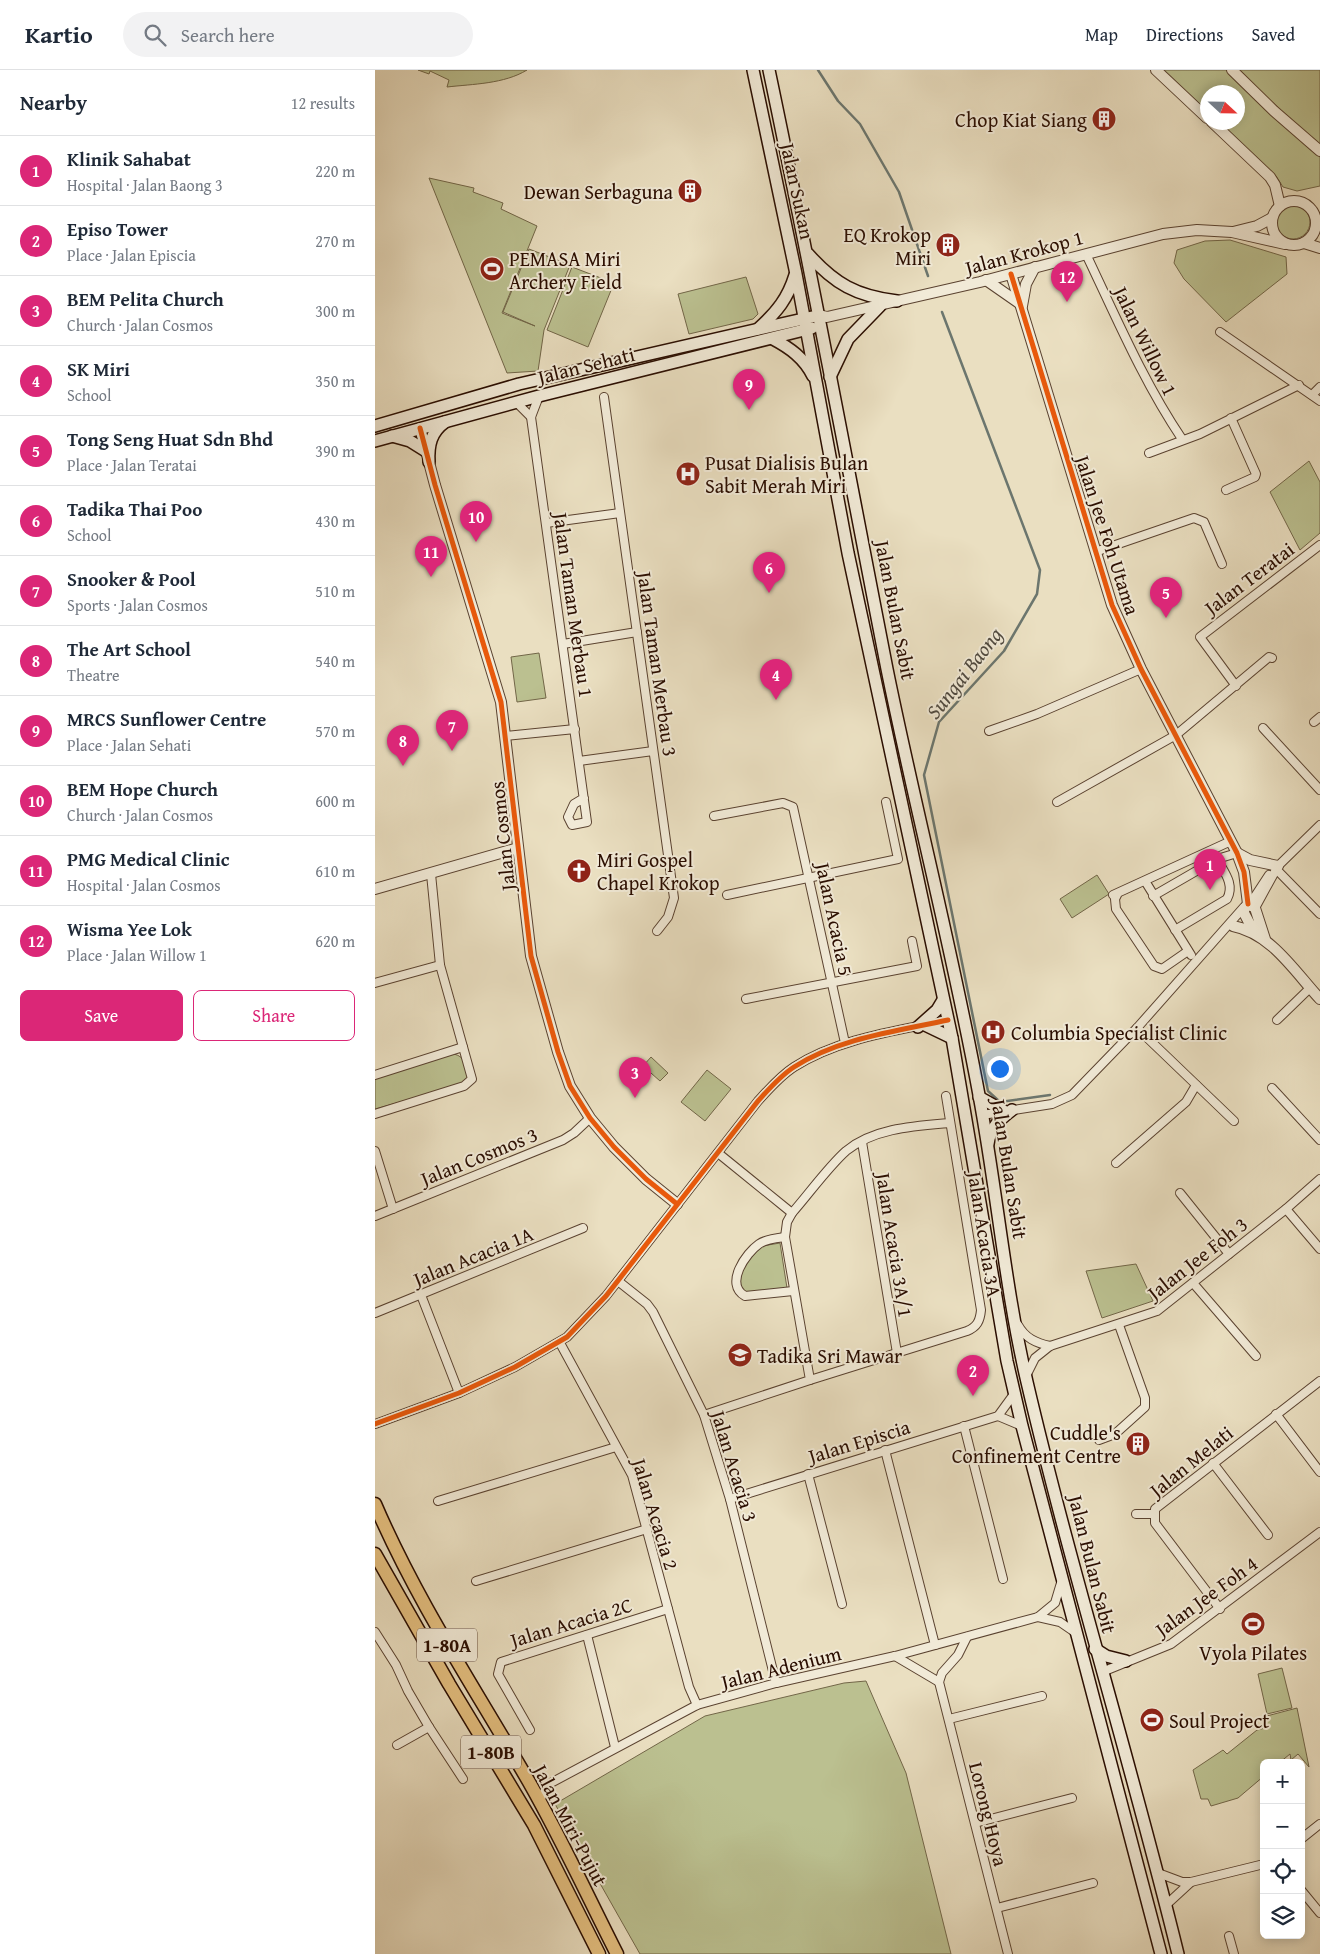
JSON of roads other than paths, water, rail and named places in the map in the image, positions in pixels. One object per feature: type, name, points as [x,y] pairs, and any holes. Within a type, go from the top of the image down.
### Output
[{"type":"highway","name":"Jalan Miri-Pujut","points":[[375,1504],[391,1542],[437,1629],[540,1802],[617,1954]]},
{"type":"highway","name":"Jalan Miri-Pujut","points":[[375,1554],[449,1684],[533,1825],[599,1954]]},
{"type":"main road","name":"Jalan Sukan","points":[[753,70],[805,325]]},
{"type":"main road","name":"Jalan Sukan","points":[[769,70],[822,319]]},
{"type":"main road","points":[[808,254],[832,278],[856,293],[866,297],[897,301]]},
{"type":"main road","points":[[757,330],[777,312],[786,300],[796,274]]},
{"type":"main road","points":[[830,377],[848,339],[880,306]]},
{"type":"main road","points":[[805,325],[822,319]]},
{"type":"main road","name":"Jalan Bulan Sabit","points":[[822,319],[830,377],[888,673],[979,1097],[1026,1379],[1095,1649],[1158,1873],[1178,1954]]},
{"type":"main road","name":"Jalan Bulan Sabit","points":[[805,325],[848,553],[952,1038],[1014,1394],[1076,1633],[1101,1719],[1161,1954]]},
{"type":"main road","name":"Jalan Sehati","points":[[375,426],[519,384],[757,330],[805,325]]},
{"type":"main road","name":"Jalan Sehati","points":[[375,441],[539,396],[773,339],[805,325]]},
{"type":"main road","points":[[773,339],[787,346],[800,357],[817,384]]},
{"type":"main road","points":[[375,432],[401,424],[420,428],[436,413],[512,390],[519,384]]},
{"type":"main road","points":[[427,457],[433,435],[447,421]]},
{"type":"main road","points":[[391,436],[410,441],[427,457]]},
{"type":"main road","points":[[924,834],[923,860],[953,998],[948,1020]]},
{"type":"main road","points":[[943,1000],[930,1018],[921,1026],[952,1038]]},
{"type":"main road","points":[[979,1097],[1008,1110],[995,1125],[989,1136],[987,1148]]},
{"type":"main road","points":[[982,1115],[976,1135],[1009,1345],[1007,1361]]},
{"type":"main road","points":[[1095,1649],[1106,1656],[1126,1661]]},
{"type":"main road","points":[[1101,1719],[1098,1684],[1102,1672]]},
{"type":"street","points":[[1156,70],[1200,111]]},
{"type":"street","points":[[1232,70],[1273,111],[1320,152]]},
{"type":"street","points":[[1220,130],[1270,177],[1275,185],[1280,206]]},
{"type":"street","points":[[1289,201],[1300,202],[1309,207],[1318,222],[1313,235],[1304,243],[1295,245],[1232,232],[1257,226],[1272,218],[1280,206],[1289,201]]},
{"type":"street","points":[[1272,218],[1274,233],[1285,244]]},
{"type":"street","name":"Jalan Krokop 1","points":[[822,319],[1011,274],[1163,234],[1197,230],[1232,232]]},
{"type":"street","points":[[1304,243],[1320,248]]},
{"type":"street","name":"Jalan Willow 1","points":[[1085,254],[1161,408],[1182,439]]},
{"type":"street","points":[[1021,309],[1023,294],[1035,268]]},
{"type":"street","name":"Jalan Jee Foh Utama","points":[[1011,274],[1112,605],[1141,669],[1237,853],[1244,872],[1249,909]]},
{"type":"street","points":[[986,280],[1004,290],[1021,309]]},
{"type":"street","points":[[1220,332],[1320,401]]},
{"type":"street","points":[[1149,453],[1182,439],[1201,434],[1299,385]]},
{"type":"street","points":[[1312,394],[1320,388]]},
{"type":"street","points":[[516,402],[531,417],[539,396]]},
{"type":"street","name":"Jalan Taman Merbau 3","points":[[604,397],[673,898],[668,917],[657,931]]},
{"type":"street","name":"Jalan Taman Merbau 1","points":[[531,417],[584,798]]},
{"type":"street","points":[[1226,490],[1255,477],[1256,474],[1231,418]]},
{"type":"street","name":"Jalan Cosmos","points":[[420,428],[427,457],[499,695],[506,736],[518,848],[535,973],[566,1076],[590,1118],[614,1148],[646,1179],[677,1204]]},
{"type":"street","points":[[546,524],[620,513]]},
{"type":"street","points":[[1095,552],[1194,518],[1204,522],[1222,564]]},
{"type":"street","name":"Jalan Teratai","points":[[1236,686],[1200,637],[1320,545]]},
{"type":"street","points":[[563,644],[637,632]]},
{"type":"street","points":[[1057,802],[1175,736],[1269,657],[1272,658]]},
{"type":"street","points":[[989,731],[1037,714],[1141,669]]},
{"type":"street","points":[[1263,728],[1320,790]]},
{"type":"street","points":[[506,736],[575,730]]},
{"type":"street","points":[[579,762],[653,751]]},
{"type":"street","points":[[727,895],[898,859],[886,802]]},
{"type":"street","name":"Jalan Acacia 5","points":[[714,816],[789,804],[793,807],[845,1043]]},
{"type":"street","points":[[982,1115],[1052,1104],[1072,1095],[1137,1028],[1195,961],[1249,909],[1265,879],[1320,825]]},
{"type":"street","points":[[1188,951],[1162,969],[1154,966],[1116,909],[1115,895],[1231,841]]},
{"type":"street","points":[[375,889],[518,848]]},
{"type":"street","points":[[1153,896],[1217,859],[1237,853],[1250,860],[1277,867],[1320,914]]},
{"type":"street","points":[[1175,930],[1227,899],[1231,891],[1230,883],[1217,859]]},
{"type":"street","points":[[1185,862],[1189,874]]},
{"type":"street","points":[[375,1114],[469,1083],[472,1073],[440,965],[431,874]]},
{"type":"street","points":[[1145,881],[1195,961]]},
{"type":"street","points":[[1249,909],[1255,934]]},
{"type":"street","points":[[1249,909],[1265,939],[1320,999]]},
{"type":"street","points":[[1229,927],[1255,934],[1265,939]]},
{"type":"street","points":[[746,1000],[917,966],[912,941]]},
{"type":"street","points":[[375,983],[440,965]]},
{"type":"street","points":[[1277,1020],[1310,988]]},
{"type":"street","points":[[375,1424],[459,1393],[515,1367],[560,1343],[618,1281],[773,1084],[794,1067],[845,1043],[948,1020]]},
{"type":"street","points":[[1137,1028],[1234,1121]]},
{"type":"street","points":[[375,1075],[463,1047]]},
{"type":"street","points":[[1116,1163],[1186,1102],[1196,1085]]},
{"type":"street","points":[[1272,1088],[1320,1140]]},
{"type":"street","name":"Jalan Acacia 3A","points":[[704,1415],[967,1332],[974,1328],[979,1320],[981,1310],[946,1096]]},
{"type":"street","name":"Jalan Cosmos 3","points":[[375,1216],[563,1140],[575,1133],[590,1118]]},
{"type":"street","points":[[810,1380],[785,1237],[787,1222],[792,1213],[846,1152],[862,1142],[905,1127],[950,1122]]},
{"type":"street","name":"Jalan Acacia 3A/1","points":[[862,1142],[897,1353]]},
{"type":"street","points":[[375,1151],[393,1209]]},
{"type":"street","points":[[718,1153],[792,1213]]},
{"type":"street","name":"Jalan Jee Foh 3","points":[[1026,1379],[1035,1358],[1050,1346],[1157,1311],[1286,1209],[1320,1178]]},
{"type":"street","points":[[1180,1193],[1229,1254]]},
{"type":"street","points":[[1286,1209],[1320,1249]]},
{"type":"street","name":"Jalan Acacia 1A","points":[[375,1313],[583,1228]]},
{"type":"street","points":[[785,1237],[757,1245],[741,1264],[737,1282],[741,1294],[745,1296],[793,1291]]},
{"type":"street","name":"Jalan Acacia 3","points":[[618,1281],[647,1304],[653,1312],[704,1415],[730,1499],[776,1683]]},
{"type":"street","points":[[1193,1283],[1256,1356]]},
{"type":"street","points":[[421,1295],[459,1393]]},
{"type":"street","points":[[1016,1320],[1025,1336],[1039,1344],[1050,1346]]},
{"type":"street","points":[[1099,1440],[1115,1434],[1145,1407],[1145,1398],[1119,1325]]},
{"type":"street","name":"Jalan Acacia 2","points":[[560,1343],[632,1475],[689,1687],[697,1705]]},
{"type":"street","name":"Jalan Melati","points":[[1220,1609],[1155,1522],[1154,1514],[1158,1506],[1320,1381]]},
{"type":"street","points":[[1014,1394],[998,1416],[1022,1426]]},
{"type":"street","points":[[1276,1414],[1320,1472]]},
{"type":"street","name":"Jalan Episcia","points":[[730,1499],[998,1416]]},
{"type":"street","points":[[964,1426],[1003,1579]]},
{"type":"street","points":[[438,1501],[616,1447]]},
{"type":"street","points":[[885,1450],[935,1645]]},
{"type":"street","points":[[1213,1463],[1268,1535]]},
{"type":"street","points":[[808,1474],[842,1604]]},
{"type":"street","points":[[1136,1514],[1154,1514]]},
{"type":"street","points":[[476,1581],[647,1528]]},
{"type":"street","name":"Jalan Jee Foh 4","points":[[1102,1672],[1126,1661],[1167,1647],[1320,1532]]},
{"type":"street","name":"Jalan Adenium","points":[[547,1785],[615,1747],[697,1705],[776,1683],[895,1656],[1038,1617],[1055,1603],[1062,1578]]},
{"type":"street","name":"Jalan Acacia 2C","points":[[530,1730],[498,1674],[501,1662],[667,1609]]},
{"type":"street","points":[[1038,1617],[1060,1622],[1076,1633]]},
{"type":"street","points":[[375,1632],[397,1665],[408,1691],[429,1727],[463,1779]]},
{"type":"street","points":[[587,1635],[615,1747]]},
{"type":"street","points":[[895,1656],[939,1682],[942,1673],[958,1655],[967,1637]]},
{"type":"street","name":"Lorong Hoya","points":[[939,1682],[1009,1954]]},
{"type":"street","points":[[949,1719],[1042,1696]]},
{"type":"street","points":[[397,1745],[429,1727]]},
{"type":"street","points":[[528,1781],[547,1785],[540,1802]]},
{"type":"street","points":[[975,1823],[1071,1798]]},
{"type":"street","points":[[1305,1837],[1320,1824]]},
{"type":"street","points":[[1158,1873],[1182,1882],[1191,1882],[1260,1865]]},
{"type":"street","points":[[1166,1905],[1191,1882]]},
{"type":"street","points":[[997,1908],[1093,1884]]},
{"type":"street","points":[[1304,1894],[1320,1913]]},
{"type":"street","points":[[1229,1936],[1234,1954]]},
{"type":"waterway","name":"Sungai Baong","points":[[818,70],[838,101],[860,124],[899,192],[928,276]]},
{"type":"waterway","name":"Sungai Baong","points":[[942,312],[1040,570],[1037,594],[1004,651],[939,722],[924,775],[988,1091],[1000,1102],[1050,1095]]},
{"type":"place","name":"Chop Kiat Siang","points":[[1104,119]]},
{"type":"place","name":"Dewan Serbaguna","points":[[690,191]]},
{"type":"place","name":"EQ Krokop Miri","points":[[948,245]]},
{"type":"place","name":"PEMASA Miri Archery Field","points":[[492,269]]},
{"type":"place","name":"Wisma Yee Lok","points":[[1067,302]]},
{"type":"place","name":"MRCS Sunflower Centre","points":[[749,410]]},
{"type":"place","name":"Pusat Dialisis Bulan Sabit Merah Miri","points":[[688,474]]},
{"type":"place","name":"BEM Hope Church","points":[[476,542]]},
{"type":"place","name":"PMG Medical Clinic","points":[[431,577]]},
{"type":"place","name":"Tadika Thai Poo","points":[[769,593]]},
{"type":"place","name":"Tong Seng Huat Sdn Bhd","points":[[1166,618]]},
{"type":"place","name":"SK Miri","points":[[776,700]]},
{"type":"place","name":"Snooker & Pool","points":[[452,751]]},
{"type":"place","name":"The Art School","points":[[403,766]]},
{"type":"place","name":"Miri Gospel Chapel Krokop","points":[[579,871]]},
{"type":"place","name":"Klinik Sahabat","points":[[1210,890]]},
{"type":"place","name":"Columbia Specialist Clinic","points":[[993,1032]]},
{"type":"place","name":"BEM Pelita Church","points":[[635,1098]]},
{"type":"place","name":"Tadika Sri Mawar","points":[[740,1355]]},
{"type":"place","name":"Episo Tower","points":[[973,1396]]},
{"type":"place","name":"Cuddle's Confinement Centre","points":[[1138,1444]]},
{"type":"place","name":"Vyola Pilates","points":[[1253,1624]]},
{"type":"place","name":"Soul Project","points":[[1152,1720]]}]
